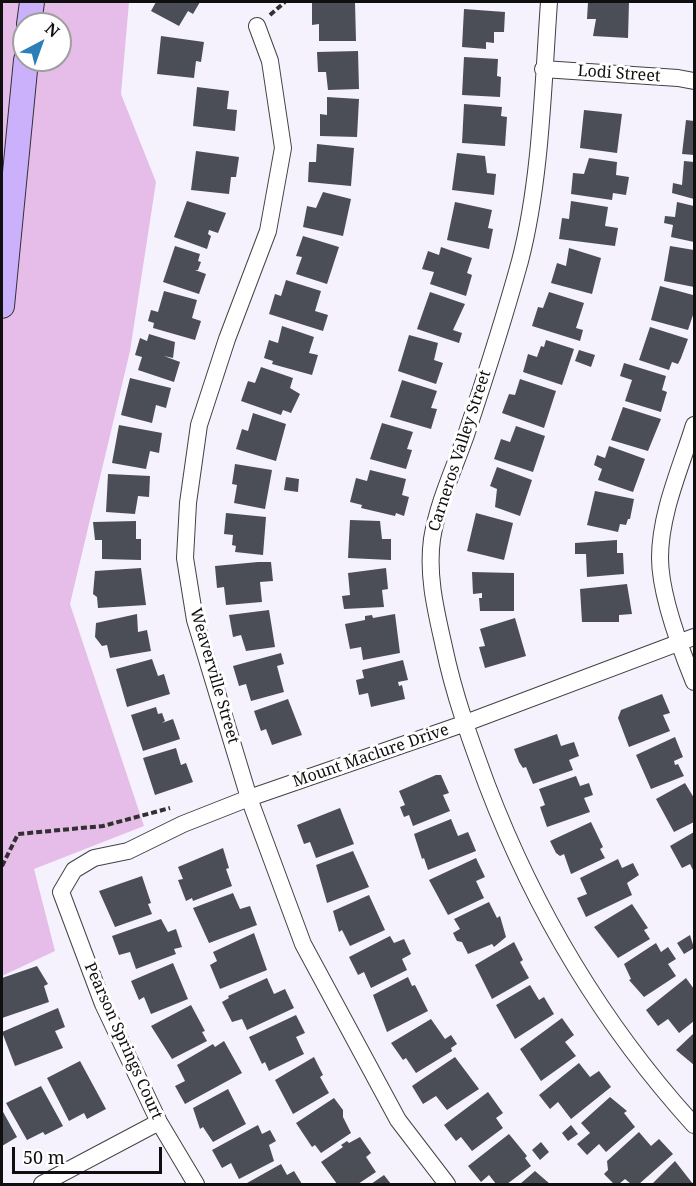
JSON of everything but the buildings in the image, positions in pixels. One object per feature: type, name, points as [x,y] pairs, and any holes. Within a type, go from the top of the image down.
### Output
[{"type":"main road","points":[[2,306],[25,72]]},
{"type":"street","name":"Carneros Valley Street","points":[[549,2],[533,192],[520,260],[466,435],[442,499],[432,540],[431,585],[463,724],[519,862],[559,939],[622,1038],[694,1125]]},
{"type":"street","name":"Weaverville Street","points":[[257,26],[270,61],[283,148],[268,231],[227,339],[199,426],[188,503],[185,558],[195,620],[249,798],[303,944],[398,1120],[447,1185]]},
{"type":"street","name":"Lodi Street","points":[[543,69],[694,81]]},
{"type":"street","points":[[694,425],[664,522],[660,559],[663,587],[687,640],[694,682]]},
{"type":"street","name":"Mount Maclure Drive","points":[[61,892],[74,870],[94,858],[128,851],[183,824],[249,798],[463,724],[687,640]]},
{"type":"street","name":"Pearson Springs Court","points":[[61,892],[103,1004],[159,1122],[196,1185]]},
{"type":"street","points":[[42,1185],[159,1122]]},
{"type":"path","points":[[2,866],[18,834],[103,826],[180,806]]},
{"type":"shaded area","points":[[2,2],[129,2],[121,94],[156,182],[130,351],[70,604],[144,826],[34,869],[55,951],[2,976]]}]
